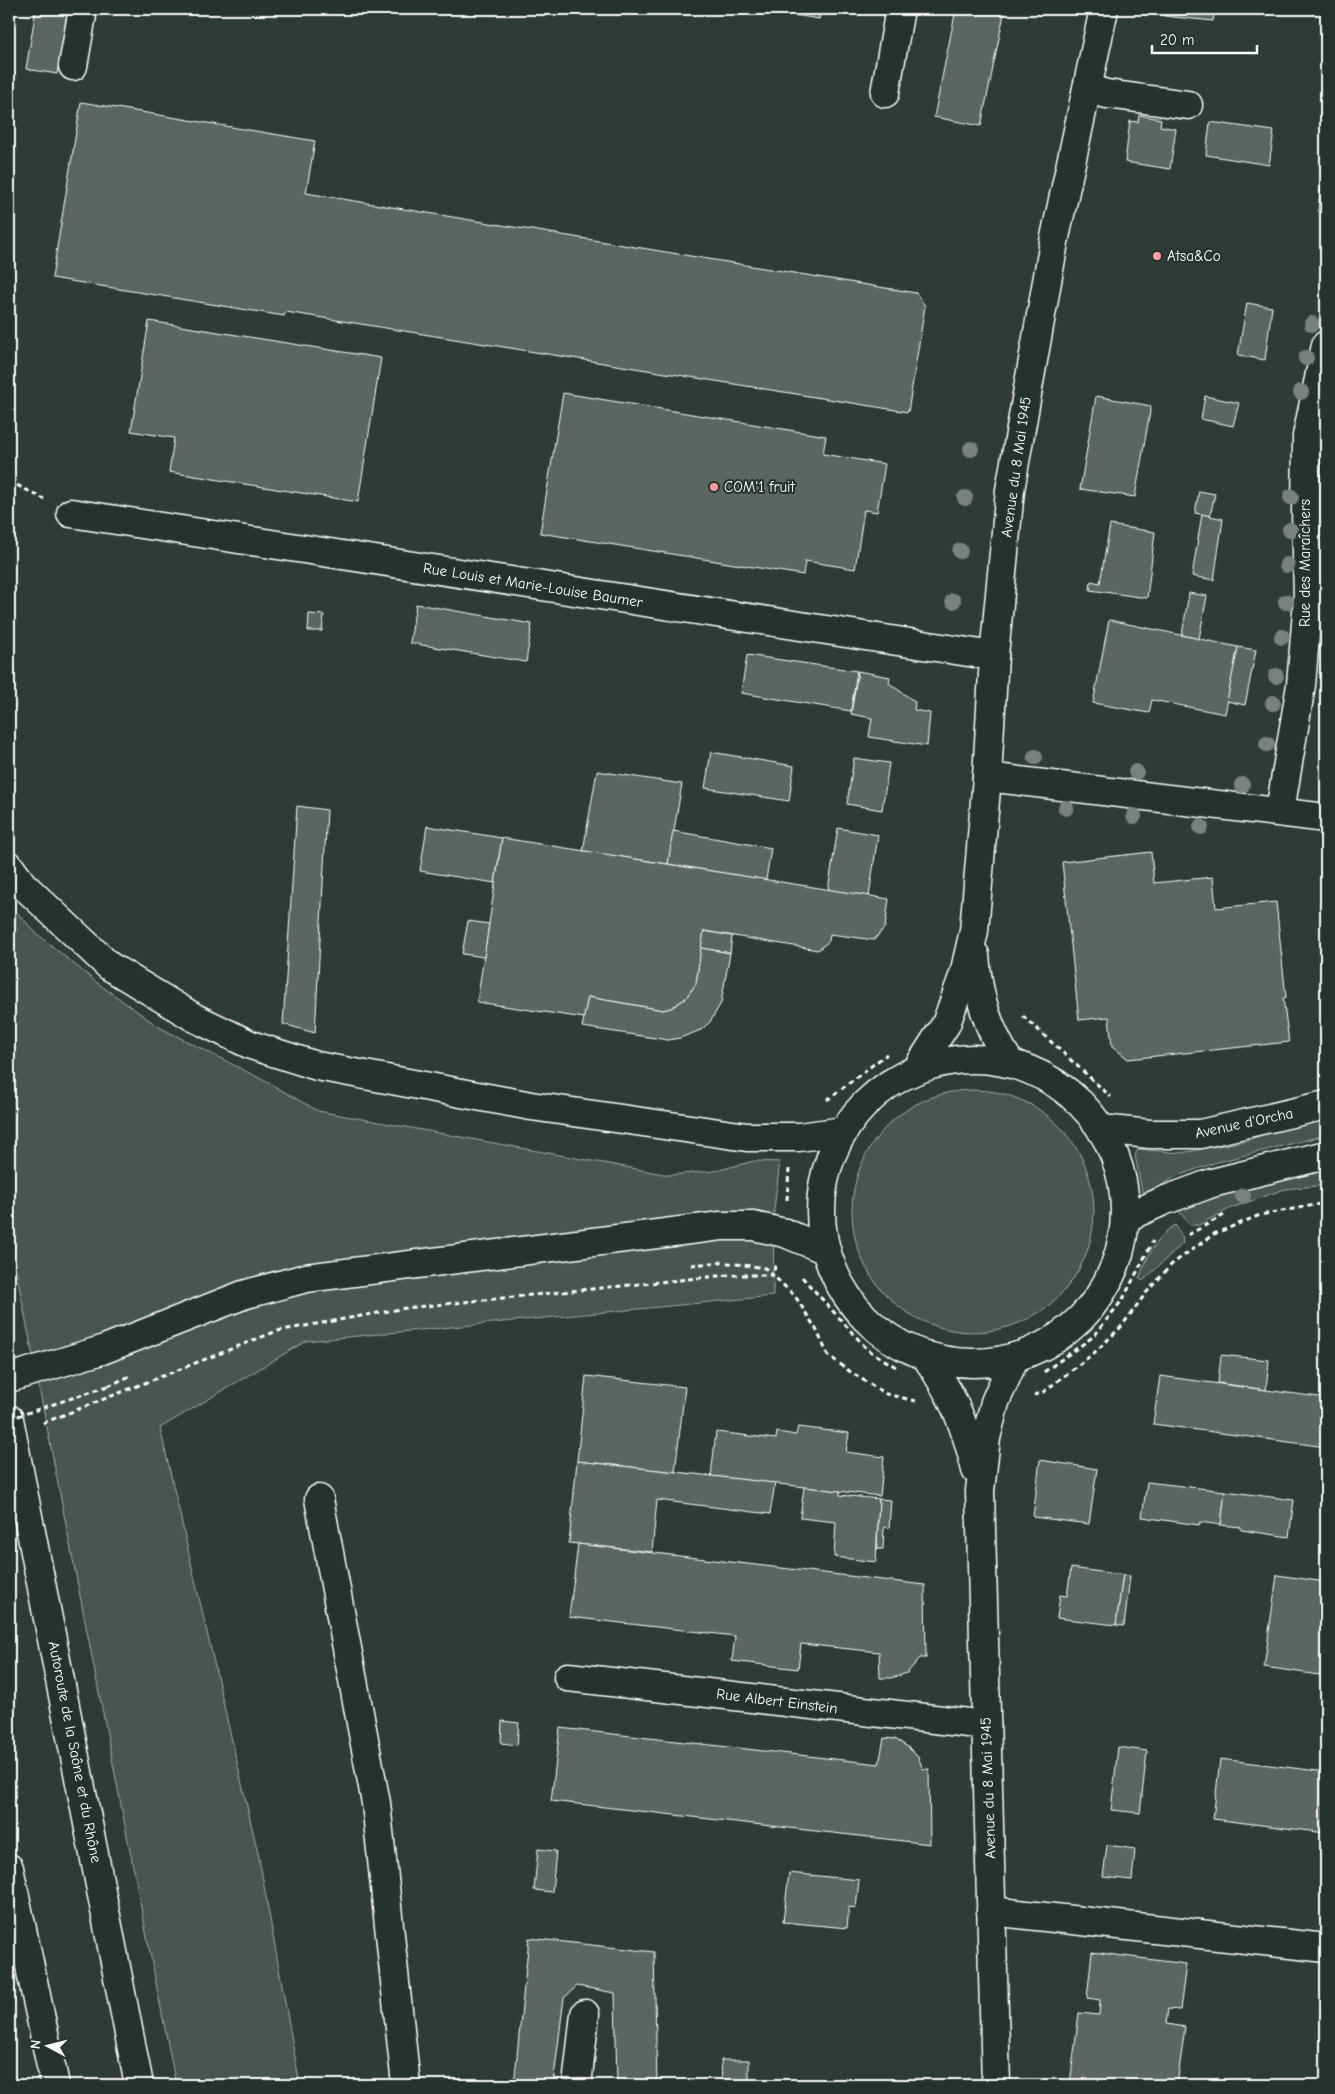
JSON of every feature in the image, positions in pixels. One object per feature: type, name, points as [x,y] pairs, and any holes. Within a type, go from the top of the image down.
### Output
[{"type":"main road","points":[[73,66],[83,9]]},
{"type":"main road","points":[[885,93],[900,9]]},
{"type":"main road","name":"Avenue du 8 Mai 1945","points":[[1010,1063],[996,1042],[977,985],[974,931],[987,778],[994,656],[1010,490],[1054,242],[1104,9]]},
{"type":"main road","points":[[1087,89],[1107,94],[1188,105]]},
{"type":"main road","name":"Rue des Maraîchers","points":[[1280,812],[1301,685],[1308,599],[1307,436],[1326,345]]},
{"type":"main road","name":"Rue Louis et Marie-Louise Baumer","points":[[71,513],[994,656]]},
{"type":"main road","points":[[987,778],[1326,818]]},
{"type":"main road","points":[[9,866],[23,885],[109,966],[195,1018],[251,1045],[317,1066],[551,1109],[747,1137],[799,1137],[844,1131]]},
{"type":"main road","name":"Avenue du 8 Mai 1945","points":[[917,1069],[946,1024],[964,974],[974,931]]},
{"type":"main road","points":[[965,1057],[1010,1063],[1046,1077],[1072,1094],[1088,1110],[1116,1157],[1124,1187],[1125,1218],[1123,1239],[1110,1279],[1086,1313],[1054,1340],[1015,1357],[974,1363],[949,1361],[925,1355],[895,1340],[880,1331],[862,1314],[847,1294],[835,1273],[826,1250],[822,1217],[825,1176],[833,1153],[844,1131],[875,1094],[895,1080],[917,1069],[965,1057]]},
{"type":"main road","name":"Avenue d'Orcha","points":[[1101,1129],[1150,1134],[1200,1134],[1326,1105]]},
{"type":"main road","points":[[1125,1218],[1163,1201],[1212,1183],[1326,1155]]},
{"type":"main road","points":[[9,1378],[102,1350],[243,1294],[306,1278],[721,1226],[753,1226],[785,1233],[826,1250]]},
{"type":"main road","name":"Avenue du 8 Mai 1945","points":[[925,1355],[954,1402],[968,1435],[980,1490]]},
{"type":"main road","name":"Avenue du 8 Mai 1945","points":[[996,2085],[980,1490],[986,1438],[996,1402],[1015,1357]]},
{"type":"main road","name":"Autoroute de la Saône et du Rhône","points":[[9,1419],[139,2085]]},
{"type":"main road","points":[[319,1499],[376,1803],[406,2085]]},
{"type":"main road","name":"Rue Albert Einstein","points":[[568,1677],[986,1725]]},
{"type":"main road","points":[[9,1868],[55,2085]]},
{"type":"main road","points":[[991,1911],[1326,1948]]},
{"type":"main road","points":[[577,2085],[585,2014]]},
{"type":"path","points":[[9,481],[71,513]]},
{"type":"path","points":[[996,1402],[1020,1400],[1042,1393],[1070,1374],[1121,1327],[1146,1293],[1172,1264],[1214,1234],[1260,1215],[1326,1203]]},
{"type":"path","points":[[683,1266],[722,1262],[764,1268],[795,1296],[816,1329],[828,1355],[852,1373],[886,1394],[922,1402],[954,1402]]},
{"type":"path","points":[[9,1419],[108,1386],[135,1374]]},
{"type":"path","points":[[42,1424],[131,1389]]},
{"type":"shaded area","points":[[9,904],[36,933],[96,982],[159,1027],[267,1082],[318,1111],[669,1175],[715,1171],[754,1161],[780,1162],[774,1209],[773,1296],[306,1341],[160,1428],[259,1858],[300,2085],[176,2085],[9,1234]]},
{"type":"shaded area","points":[[961,1090],[985,1090],[1008,1095],[1030,1104],[1059,1125],[1074,1144],[1085,1165],[1092,1187],[1094,1211],[1092,1235],[1085,1257],[1074,1278],[1059,1297],[1030,1318],[1008,1327],[985,1332],[961,1332],[938,1327],[916,1318],[896,1305],[879,1288],[866,1268],[857,1246],[852,1223],[852,1199],[857,1176],[866,1154],[879,1134],[896,1117],[916,1104],[938,1095]]},
{"type":"shaded area","points":[[1326,1116],[1326,1135],[1214,1163],[1177,1176],[1148,1193],[1142,1191],[1135,1155],[1138,1149],[1181,1153],[1245,1141],[1293,1124]]},
{"type":"shaded area","points":[[1326,1168],[1326,1185],[1285,1189],[1231,1208],[1199,1225],[1190,1225],[1179,1211],[1185,1203]]},
{"type":"shaded area","points":[[1175,1225],[1182,1236],[1183,1243],[1143,1281],[1139,1278],[1157,1241],[1168,1229]]},
{"type":"building","points":[[36,9],[68,9],[57,74],[26,69]]},
{"type":"building","points":[[758,9],[821,9],[819,19]]},
{"type":"building","points":[[956,9],[1005,9],[981,126],[934,117]]},
{"type":"building","points":[[1165,9],[1215,9],[1213,21],[1164,16]]},
{"type":"building","points":[[81,102],[315,141],[306,193],[916,293],[925,306],[908,412],[286,312],[284,316],[52,278]]},
{"type":"building","points":[[1139,115],[1161,119],[1160,126],[1176,129],[1170,169],[1125,162],[1130,121],[1138,122]]},
{"type":"building","points":[[1210,122],[1274,131],[1269,165],[1206,155]]},
{"type":"building","points":[[1326,140],[1326,213],[1318,211]]},
{"type":"building","points":[[1247,303],[1272,307],[1265,360],[1238,355]]},
{"type":"building","points":[[149,321],[381,358],[358,502],[169,472],[174,438],[131,431]]},
{"type":"building","name":"COM'1 fruit","points":[[563,393],[826,436],[823,454],[885,464],[877,512],[864,510],[855,569],[805,561],[803,575],[540,533]]},
{"type":"building","points":[[1096,396],[1151,406],[1135,497],[1080,489]]},
{"type":"building","points":[[1205,396],[1239,403],[1233,426],[1201,419]]},
{"type":"building","points":[[1199,491],[1215,494],[1210,516],[1195,513]]},
{"type":"building","points":[[1202,514],[1223,519],[1214,580],[1192,576]]},
{"type":"building","points":[[1110,525],[1155,532],[1147,598],[1090,590],[1091,581],[1100,583]]},
{"type":"building","points":[[1189,593],[1207,596],[1199,639],[1182,635]]},
{"type":"building","points":[[416,604],[532,624],[526,662],[410,643]]},
{"type":"building","points":[[309,614],[324,615],[322,631],[308,631]]},
{"type":"building","points":[[1109,620],[1238,647],[1225,714],[1152,700],[1149,713],[1093,703]]},
{"type":"building","points":[[1238,647],[1256,650],[1245,705],[1227,701]]},
{"type":"building","points":[[747,655],[857,671],[851,711],[741,693]]},
{"type":"building","points":[[858,671],[890,677],[889,683],[915,702],[914,710],[930,713],[927,746],[869,737],[872,718],[851,714]]},
{"type":"building","points":[[711,752],[794,766],[789,801],[705,788]]},
{"type":"building","points":[[854,758],[889,763],[882,810],[847,804]]},
{"type":"building","points":[[597,771],[682,784],[668,864],[583,851]]},
{"type":"building","points":[[297,806],[327,810],[315,1033],[283,1024]]},
{"type":"building","points":[[427,826],[502,838],[495,883],[420,871]]},
{"type":"building","points":[[838,828],[878,835],[869,896],[828,890]]},
{"type":"building","points":[[673,831],[771,848],[766,880],[668,864]]},
{"type":"building","points":[[502,838],[889,899],[885,927],[874,940],[830,934],[829,941],[818,950],[704,931],[696,984],[685,999],[671,1008],[663,1010],[588,997],[584,1018],[477,1002]]},
{"type":"building","points":[[1151,852],[1154,883],[1213,877],[1216,908],[1276,902],[1286,998],[1283,998],[1289,1042],[1128,1059],[1112,1046],[1109,1017],[1079,1020],[1062,862]]},
{"type":"building","points":[[468,921],[489,924],[484,957],[462,954]]},
{"type":"building","points":[[704,931],[732,936],[730,953],[701,948]]},
{"type":"building","points":[[701,948],[730,953],[721,1003],[710,1022],[701,1030],[680,1038],[668,1040],[582,1027],[588,997],[663,1010],[671,1008],[685,999],[696,984]]},
{"type":"building","points":[[1221,1355],[1269,1360],[1266,1390],[1218,1383]]},
{"type":"building","points":[[586,1376],[685,1387],[675,1472],[577,1461]]},
{"type":"building","points":[[1160,1376],[1326,1398],[1326,1447],[1153,1424]]},
{"type":"building","points":[[798,1427],[849,1433],[846,1452],[884,1457],[880,1496],[711,1476],[716,1432],[776,1439],[777,1432],[796,1435]]},
{"type":"building","points":[[1040,1460],[1097,1469],[1089,1524],[1033,1517]]},
{"type":"building","points":[[577,1461],[775,1483],[770,1514],[657,1500],[652,1552],[569,1543]]},
{"type":"building","points":[[1147,1482],[1225,1491],[1221,1525],[1200,1522],[1199,1525],[1142,1517]]},
{"type":"building","points":[[804,1487],[840,1491],[840,1495],[879,1499],[876,1562],[834,1557],[836,1522],[800,1518]]},
{"type":"building","points":[[1225,1491],[1294,1500],[1289,1537],[1241,1530],[1241,1527],[1221,1525]]},
{"type":"building","points":[[879,1499],[891,1500],[889,1528],[884,1527],[883,1549],[877,1549]]},
{"type":"building","points":[[578,1544],[925,1585],[926,1658],[920,1658],[907,1673],[891,1678],[880,1678],[879,1652],[801,1644],[798,1669],[732,1661],[735,1636],[569,1617]]},
{"type":"building","points":[[1071,1568],[1123,1575],[1116,1625],[1057,1618],[1060,1595],[1067,1596]]},
{"type":"building","points":[[1123,1575],[1130,1576],[1124,1626],[1116,1625]]},
{"type":"building","points":[[1277,1575],[1326,1582],[1326,1676],[1264,1667]]},
{"type":"building","points":[[502,1721],[519,1723],[517,1745],[501,1743]]},
{"type":"building","points":[[560,1728],[879,1764],[884,1738],[895,1739],[908,1747],[918,1757],[923,1769],[929,1769],[930,1844],[551,1801]]},
{"type":"building","points":[[1118,1747],[1147,1751],[1140,1813],[1111,1810]]},
{"type":"building","points":[[1220,1759],[1326,1772],[1326,1833],[1213,1819]]},
{"type":"building","points":[[1107,1845],[1135,1849],[1132,1880],[1103,1877]]},
{"type":"building","points":[[538,1849],[556,1851],[552,1892],[534,1890]]},
{"type":"building","points":[[789,1873],[859,1880],[856,1908],[849,1907],[847,1928],[783,1922]]},
{"type":"building","points":[[529,1938],[654,1952],[657,2085],[617,2085],[615,1993],[577,1986],[564,1998],[553,2085],[514,2085]]},
{"type":"building","points":[[1092,1952],[1186,1964],[1180,2010],[1168,2009],[1166,2024],[1185,2027],[1177,2085],[1070,2084],[1079,2013],[1099,2015],[1100,2000],[1087,1998]]},
{"type":"building","points":[[721,2060],[749,2060],[749,2085],[722,2085]]},
{"type":"place","name":"Atsa&Co","points":[[1157,256]]},
{"type":"place","name":"COM'1 fruit","points":[[714,487]]}]
